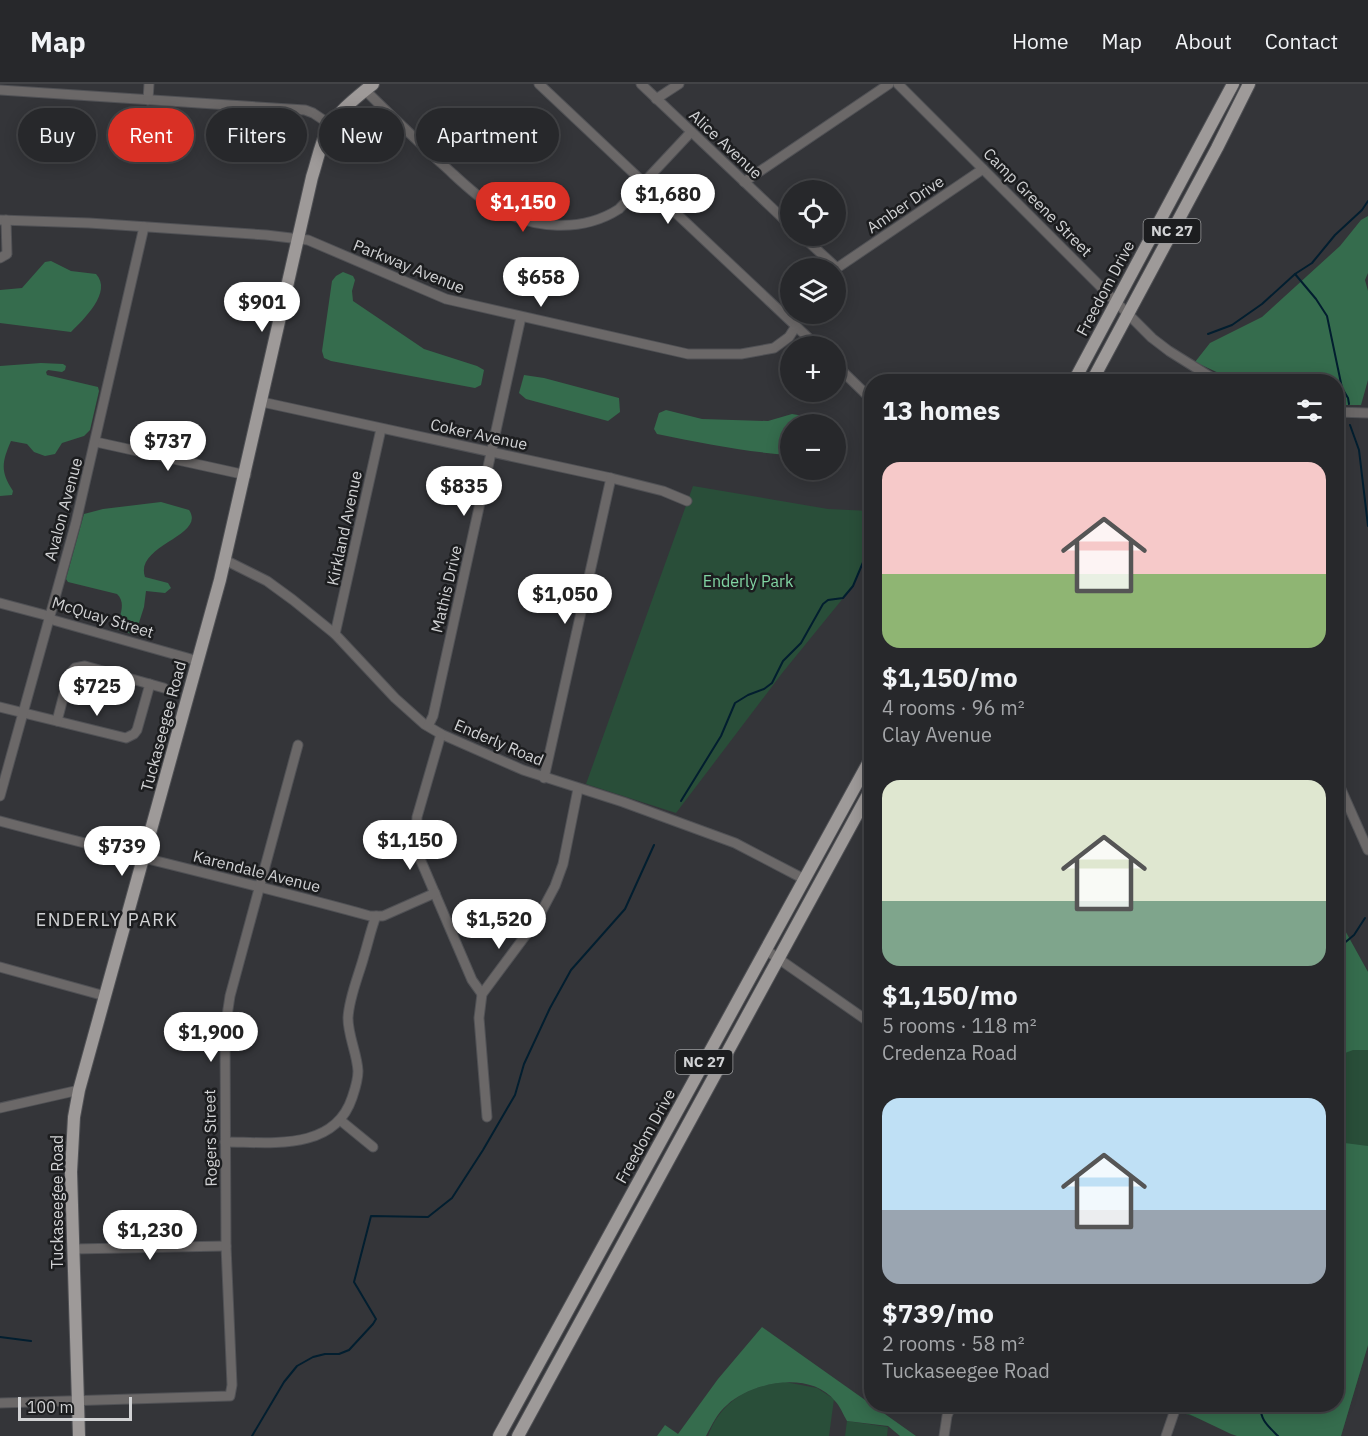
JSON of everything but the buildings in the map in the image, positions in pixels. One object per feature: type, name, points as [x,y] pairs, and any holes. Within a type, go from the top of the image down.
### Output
[{"type":"main road","name":"Freedom Drive","points":[[1078,374],[1233,84]]},
{"type":"main road","name":"Freedom Drive","points":[[1096,374],[1249,84]]},
{"type":"main road","name":"Tuckaseegee Road","points":[[348,108],[369,87]]},
{"type":"main road","name":"Tuckaseegee Road","points":[[79,1436],[72,1143],[79,1090],[225,560],[319,153]]},
{"type":"main road","name":"Freedom Drive","points":[[499,1436],[864,770]]},
{"type":"main road","name":"Freedom Drive","points":[[518,1436],[632,1224],[864,805]]},
{"type":"main road","points":[[619,1216],[632,1224]]},
{"type":"street","points":[[148,100],[149,84]]},
{"type":"street","points":[[538,84],[806,336]]},
{"type":"street","name":"Alice Avenue","points":[[640,84],[780,216]]},
{"type":"street","points":[[656,99],[679,84]]},
{"type":"street","points":[[744,182],[889,84]]},
{"type":"street","name":"Camp Greene Street","points":[[898,84],[1152,338],[1206,374]]},
{"type":"street","points":[[369,87],[465,186],[494,207],[516,217],[563,226],[589,224],[619,209],[691,132]]},
{"type":"street","points":[[0,90],[305,110],[319,117]]},
{"type":"street","name":"Amber Drive","points":[[812,246],[837,268],[983,169]]},
{"type":"street","points":[[0,258],[7,254],[3,220]]},
{"type":"street","name":"Parkway Avenue","points":[[3,220],[144,227],[298,239],[313,242],[446,299],[672,351],[721,356],[755,352],[774,348],[789,337],[796,326]]},
{"type":"street","name":"Avalon Avenue","points":[[0,796],[96,442],[144,227]]},
{"type":"street","name":"Mathis Drive","points":[[428,726],[433,717],[521,317]]},
{"type":"street","points":[[846,375],[864,392]]},
{"type":"street","name":"Coker Avenue","points":[[262,402],[663,490],[687,501]]},
{"type":"street","points":[[1344,412],[1368,413]]},
{"type":"street","name":"Kirkland Avenue","points":[[335,634],[381,429]]},
{"type":"street","points":[[96,442],[246,475]]},
{"type":"street","points":[[544,778],[611,478]]},
{"type":"street","name":"Enderly Road","points":[[225,560],[267,581],[335,634],[395,698],[441,734],[490,757],[544,778],[623,802],[735,843],[804,879]]},
{"type":"street","name":"McQuay Street","points":[[0,603],[198,661]]},
{"type":"street","points":[[57,721],[69,675],[75,668],[85,666],[164,688]]},
{"type":"street","points":[[0,707],[120,737],[131,737],[137,729],[150,684]]},
{"type":"street","points":[[441,734],[422,794],[415,829],[421,861],[472,980],[482,994]]},
{"type":"street","name":"Rogers Street","points":[[78,1401],[230,1396],[232,1385],[226,1246],[226,1014],[298,745]]},
{"type":"street","points":[[487,1117],[479,1018],[482,994],[537,920],[555,886],[563,864],[578,789]]},
{"type":"street","points":[[1344,796],[1368,850]]},
{"type":"street","name":"Karendale Avenue","points":[[0,821],[376,916]]},
{"type":"street","points":[[225,1142],[297,1141],[316,1136],[340,1120],[350,1105],[356,1087],[357,1064],[348,1014],[376,916],[382,916],[435,893]]},
{"type":"street","points":[[766,950],[864,1018]]},
{"type":"street","points":[[0,967],[105,996]]},
{"type":"street","points":[[0,1108],[79,1090]]},
{"type":"street","points":[[340,1120],[373,1147]]},
{"type":"street","points":[[74,1248],[226,1246]]},
{"type":"street","points":[[0,1403],[78,1401]]},
{"type":"street","points":[[944,1436],[949,1412]]},
{"type":"street","points":[[1166,1436],[1174,1412]]},
{"type":"green space","points":[[1368,216],[1368,273],[1365,280],[1368,291],[1368,380],[1361,405],[1344,405],[1344,374],[1221,374],[1195,362],[1210,343],[1262,317],[1340,246],[1361,220]]},
{"type":"green space","points":[[51,261],[71,271],[96,274],[101,289],[89,313],[71,332],[0,323],[0,290],[22,288],[45,262]]},
{"type":"green space","points":[[343,272],[353,276],[355,280],[352,291],[353,301],[424,349],[484,370],[481,385],[475,388],[324,358],[322,351],[332,281]]},
{"type":"green space","points":[[41,363],[66,366],[62,372],[48,370],[47,375],[98,387],[90,430],[84,436],[62,443],[55,454],[45,456],[34,452],[27,444],[11,441],[4,472],[13,491],[12,495],[0,496],[0,366]]},
{"type":"green space","points":[[524,375],[619,398],[620,412],[608,421],[526,399],[519,393]]},
{"type":"green space","points":[[666,410],[702,419],[768,421],[780,418],[780,454],[724,447],[657,434],[654,429],[659,413]]},
{"type":"green space","name":"Enderly Park","points":[[693,486],[828,509],[864,511],[864,558],[853,586],[783,672],[676,813],[586,784]]},
{"type":"green space","points":[[161,502],[189,510],[192,519],[188,527],[159,549],[144,566],[145,577],[168,583],[171,588],[165,593],[146,591],[144,607],[135,635],[116,629],[122,606],[117,594],[68,582],[66,579],[84,514],[103,509]]},
{"type":"green space","points":[[1344,929],[1368,972],[1368,1050],[1353,1050],[1344,1053]]},
{"type":"green space","points":[[1344,936],[1368,972],[1368,1345],[1341,1436],[1256,1436],[1179,1412],[1344,1412]]},
{"type":"green space","points":[[1344,1143],[1368,1146],[1368,1345],[1341,1436],[1237,1436],[1189,1414],[1189,1412],[1344,1412]]},
{"type":"green space","points":[[762,1327],[864,1399],[864,1412],[882,1412],[916,1436],[900,1436],[888,1426],[847,1421],[837,1403],[824,1391],[811,1385],[781,1383],[766,1385],[738,1397],[720,1412],[706,1436],[657,1436],[665,1425],[678,1434],[718,1379]]},
{"type":"green space","points":[[785,1382],[817,1388],[834,1399],[829,1436],[708,1436],[720,1414],[738,1397],[759,1387]]},
{"type":"green space","points":[[847,1421],[888,1427],[887,1436],[845,1436]]},
{"type":"waterway","points":[[1208,334],[1232,325],[1312,263],[1368,201]]},
{"type":"waterway","points":[[1295,274],[1327,316],[1339,374]]},
{"type":"waterway","points":[[1344,391],[1349,404]]},
{"type":"waterway","points":[[1350,425],[1359,450],[1368,526]]},
{"type":"waterway","points":[[681,801],[721,736],[735,703],[772,683],[783,661],[801,643],[823,604],[828,600],[843,598],[853,586],[864,560]]},
{"type":"waterway","points":[[252,1436],[284,1382],[297,1366],[313,1357],[339,1354],[349,1350],[373,1324],[376,1319],[354,1282],[371,1216],[428,1217],[452,1198],[515,1095],[524,1064],[571,970],[625,909],[654,845]]},
{"type":"waterway","points":[[1344,943],[1354,935],[1365,918]]},
{"type":"waterway","points":[[0,1337],[31,1341]]},
{"type":"waterway","points":[[1262,1412],[1263,1418],[1278,1436]]},
{"type":"district","name":"ENDERLY PARK","points":[[107,920]]}]
